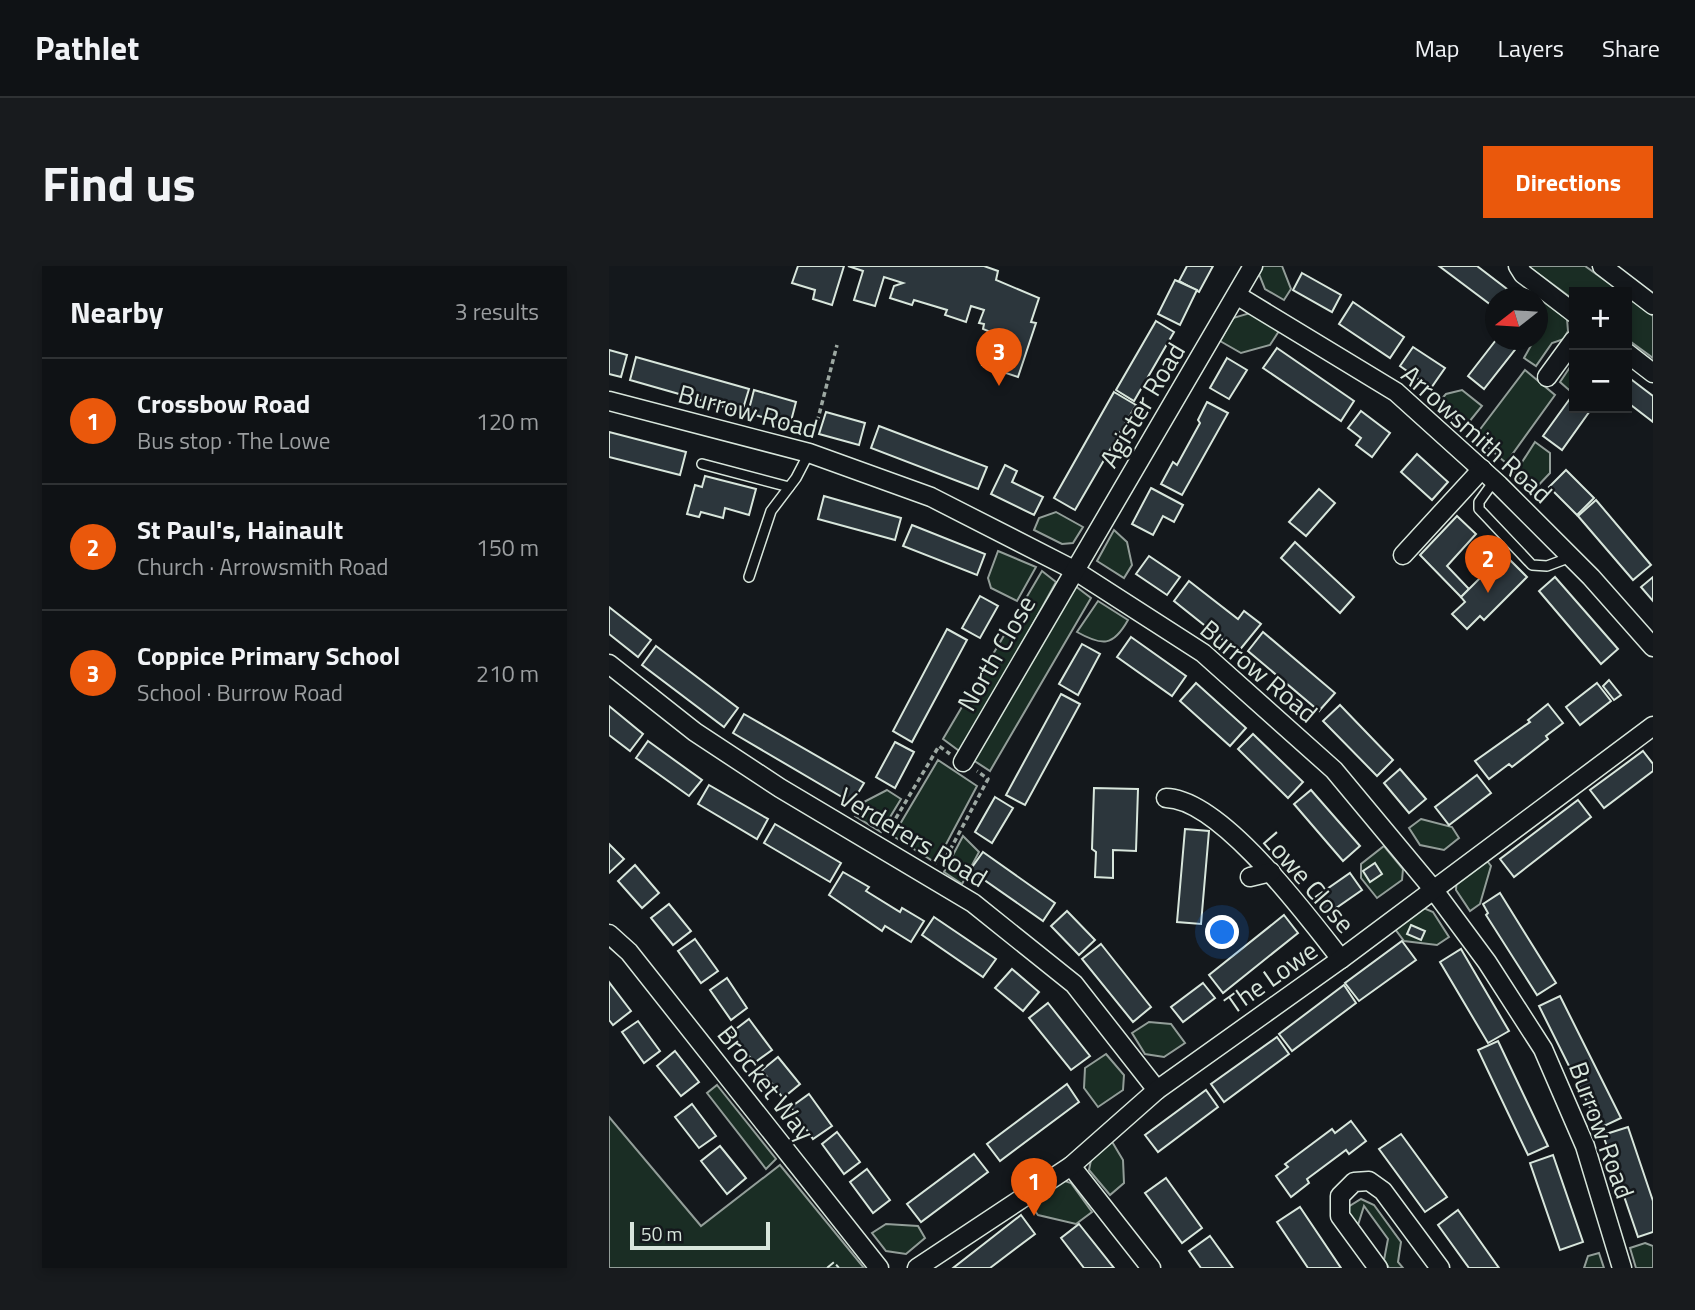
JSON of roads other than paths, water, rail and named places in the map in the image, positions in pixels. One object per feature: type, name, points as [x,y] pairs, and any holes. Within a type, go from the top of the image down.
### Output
[{"type":"street","name":"Agister Road","points":[[1074,570],[1238,296],[1253,266]]},
{"type":"street","points":[[1518,266],[1523,274],[1569,309]]},
{"type":"street","points":[[1602,266],[1625,272],[1653,305]]},
{"type":"street","name":"Arrowsmith Road","points":[[1238,296],[1396,392],[1488,475],[1571,557],[1653,647]]},
{"type":"street","points":[[1547,377],[1569,347]]},
{"type":"street","points":[[1632,357],[1653,373]]},
{"type":"street","name":"Burrow Road","points":[[609,401],[809,453],[931,497],[1074,570],[1203,653],[1334,770],[1433,890],[1487,962],[1543,1049],[1585,1146],[1622,1268]]},
{"type":"street","points":[[1403,555],[1488,475]]},
{"type":"street","name":"North Close","points":[[963,762],[1074,570]]},
{"type":"street","name":"Verderers Road","points":[[609,664],[695,732],[973,903],[1074,984],[1157,1090]]},
{"type":"street","name":"The Lowe","points":[[917,1268],[1071,1166],[1157,1090],[1341,959],[1653,726]]},
{"type":"street","name":"Lowe Close","points":[[1165,798],[1187,801],[1244,845],[1271,872],[1341,959]]},
{"type":"street","points":[[1250,877],[1271,872]]},
{"type":"street","name":"Brocket Way","points":[[609,934],[629,952],[879,1268]]},
{"type":"street","points":[[1071,1166],[1151,1268]]},
{"type":"street","points":[[1378,1268],[1340,1216],[1340,1196],[1354,1182],[1369,1181],[1383,1191],[1440,1268]]},
{"type":"lane","points":[[749,577],[771,510],[789,487],[809,453]]},
{"type":"lane","points":[[702,464],[789,487]]},
{"type":"lane","points":[[1488,475],[1479,509],[1497,531],[1532,565],[1547,566],[1571,557]]},
{"type":"place","name":"Coppice Primary School","points":[[999,386]]},
{"type":"place","name":"St Paul's, Hainault","points":[[1488,593]]},
{"type":"place","name":"Crossbow Road","points":[[1034,1216]]}]
